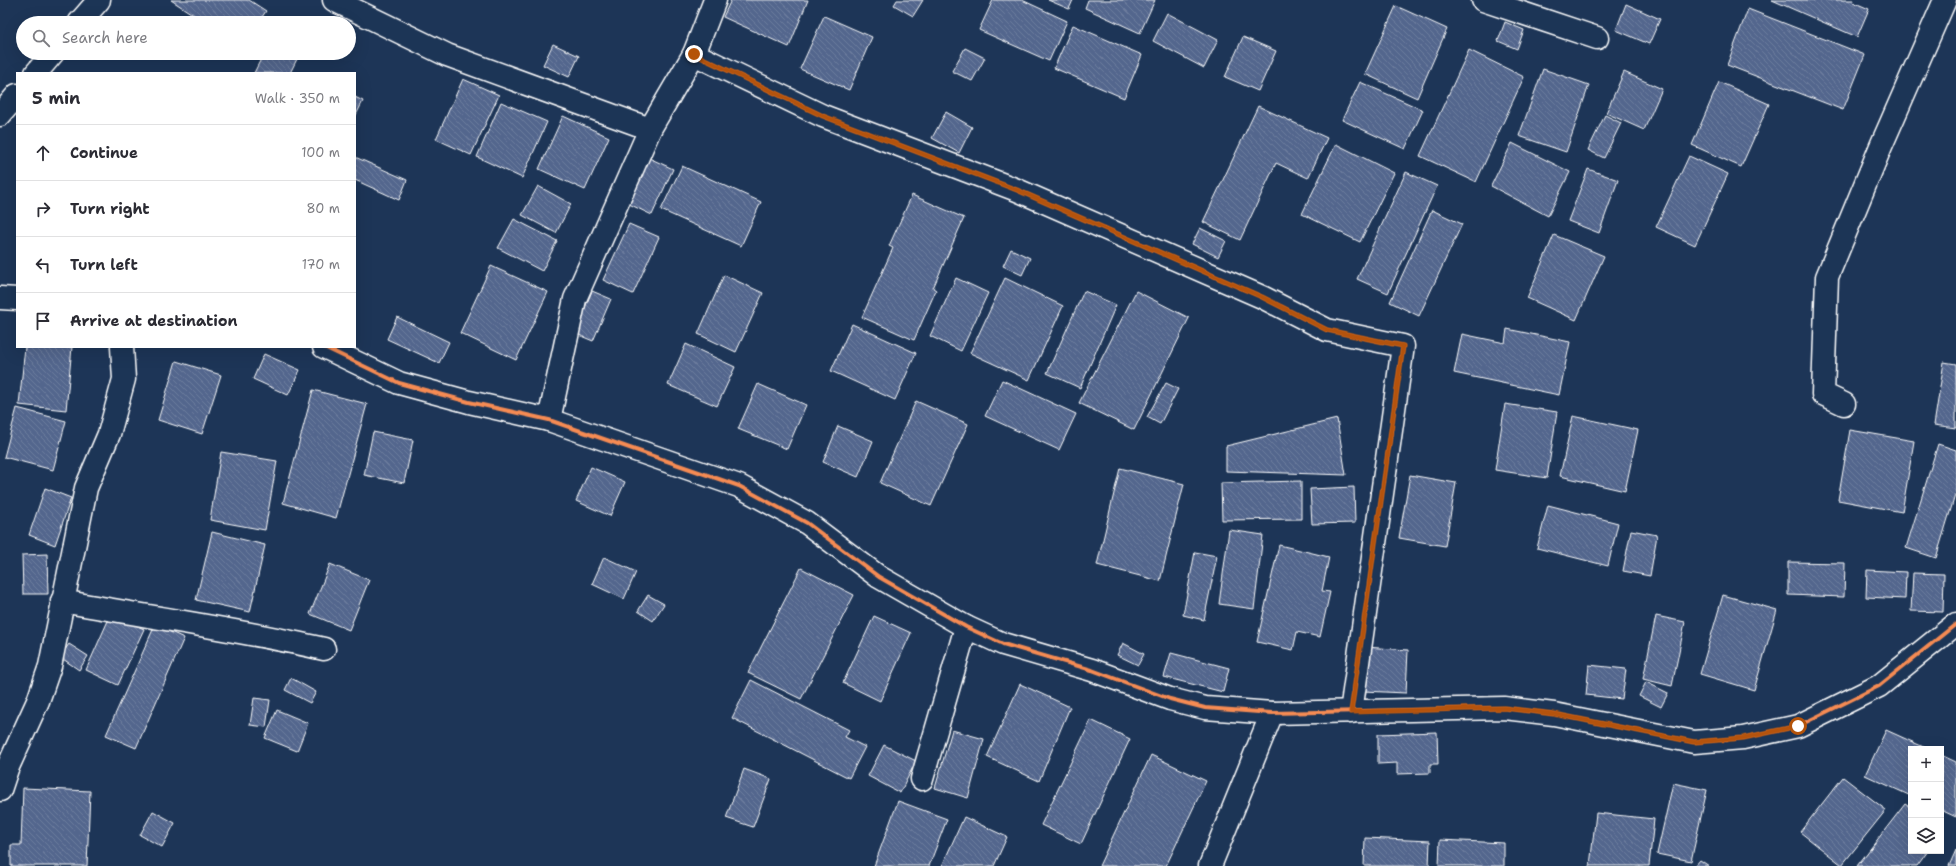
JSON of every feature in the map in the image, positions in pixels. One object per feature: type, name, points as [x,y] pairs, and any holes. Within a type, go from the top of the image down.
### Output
[{"type":"street","points":[[85,16],[99,0]]},
{"type":"street","points":[[334,0],[447,54],[650,129]]},
{"type":"street","points":[[549,420],[575,299],[650,129],[694,54],[715,0]]},
{"type":"street","points":[[1483,0],[1597,38]]},
{"type":"street","points":[[1844,404],[1823,394],[1827,277],[1881,146],[1945,0]]},
{"type":"street","points":[[694,54],[823,116],[1017,190],[1262,297],[1327,330],[1403,346],[1351,712]]},
{"type":"street","points":[[37,72],[47,60]]},
{"type":"street","points":[[0,115],[16,96]]},
{"type":"street","points":[[0,298],[16,299]]},
{"type":"street","points":[[0,790],[7,769],[38,701],[50,666],[62,600],[86,488],[109,434],[124,379],[122,348]]},
{"type":"street","points":[[326,348],[399,383],[469,402],[549,420],[739,486],[807,523],[879,578],[966,627],[1003,644],[1092,670],[1170,698],[1205,708],[1272,713],[1504,708],[1554,714],[1694,742],[1743,738],[1798,726],[1879,686],[1956,624]]},
{"type":"street","points":[[62,600],[155,618],[268,636],[324,648]]},
{"type":"street","points":[[922,778],[966,627]]},
{"type":"street","points":[[1210,866],[1272,713]]},
{"type":"building","points":[[171,0],[249,0],[266,11],[263,16],[195,16]]},
{"type":"building","points":[[731,0],[808,0],[789,47],[723,17]]},
{"type":"building","points":[[897,0],[923,0],[913,16],[894,5]]},
{"type":"building","points":[[993,0],[1022,0],[1067,21],[1049,61],[979,30]]},
{"type":"building","points":[[1048,0],[1073,0],[1069,9]]},
{"type":"building","points":[[1088,0],[1155,0],[1140,33],[1085,8]]},
{"type":"building","points":[[1772,0],[1854,0],[1853,2],[1869,9],[1857,37]]},
{"type":"building","points":[[1626,4],[1660,19],[1649,44],[1616,30]]},
{"type":"building","points":[[1396,6],[1447,29],[1417,98],[1365,74]]},
{"type":"building","points":[[1748,9],[1865,55],[1843,110],[1727,65]]},
{"type":"building","points":[[1167,13],[1218,40],[1204,68],[1153,41]]},
{"type":"building","points":[[824,16],[872,37],[849,90],[800,69]]},
{"type":"building","points":[[1505,22],[1524,30],[1517,49],[1498,41]]},
{"type":"building","points":[[1073,25],[1142,55],[1124,98],[1054,68]]},
{"type":"building","points":[[1243,37],[1276,51],[1258,91],[1225,77]]},
{"type":"building","points":[[553,44],[579,56],[569,77],[543,65]]},
{"type":"building","points":[[965,48],[985,58],[972,81],[952,71]]},
{"type":"building","points":[[1469,50],[1524,77],[1476,182],[1420,156]]},
{"type":"building","points":[[260,60],[296,60],[290,72],[254,72]]},
{"type":"building","points":[[1543,69],[1589,85],[1566,152],[1519,136]]},
{"type":"building","points":[[1624,72],[1662,89],[1644,130],[1606,113]]},
{"type":"building","points":[[463,79],[499,95],[471,155],[436,139]]},
{"type":"building","points":[[1360,82],[1423,110],[1405,149],[1342,120]]},
{"type":"building","points":[[1719,82],[1769,104],[1741,167],[1692,145]]},
{"type":"building","points":[[356,98],[363,101],[356,115]]},
{"type":"building","points":[[501,102],[547,122],[522,178],[477,157]]},
{"type":"building","points":[[1258,106],[1327,138],[1308,178],[1276,163],[1240,240],[1203,222]]},
{"type":"building","points":[[946,112],[972,127],[959,153],[932,138]]},
{"type":"building","points":[[1605,115],[1621,123],[1604,158],[1588,150]]},
{"type":"building","points":[[563,116],[609,137],[585,190],[539,169]]},
{"type":"building","points":[[1512,143],[1570,172],[1548,216],[1491,186]]},
{"type":"building","points":[[1336,144],[1394,173],[1360,242],[1302,214]]},
{"type":"building","points":[[1689,156],[1728,174],[1695,245],[1656,227]]},
{"type":"building","points":[[356,157],[407,180],[399,200],[356,180]]},
{"type":"building","points":[[649,158],[673,169],[652,215],[629,204]]},
{"type":"building","points":[[682,166],[761,202],[741,246],[661,210]]},
{"type":"building","points":[[1588,169],[1618,180],[1599,233],[1568,221]]},
{"type":"building","points":[[1406,172],[1437,186],[1388,293],[1357,279]]},
{"type":"building","points":[[538,186],[571,204],[556,233],[522,215]]},
{"type":"building","points":[[912,195],[964,218],[933,288],[936,290],[914,340],[862,317],[893,248],[889,246]]},
{"type":"building","points":[[1432,210],[1462,224],[1419,316],[1390,302]]},
{"type":"building","points":[[514,219],[557,241],[542,271],[498,248]]},
{"type":"building","points":[[629,224],[659,237],[633,294],[603,280]]},
{"type":"building","points":[[1200,228],[1226,241],[1218,257],[1192,244]]},
{"type":"building","points":[[1554,235],[1604,256],[1576,320],[1527,298]]},
{"type":"building","points":[[1011,249],[1030,258],[1022,275],[1003,266]]},
{"type":"building","points":[[491,266],[548,292],[516,360],[460,333]]},
{"type":"building","points":[[724,275],[763,293],[736,352],[698,334]]},
{"type":"building","points":[[956,278],[988,293],[961,351],[930,336]]},
{"type":"building","points":[[1005,278],[1063,306],[1029,380],[970,353]]},
{"type":"building","points":[[592,291],[611,299],[593,341],[574,333]]},
{"type":"building","points":[[1084,291],[1116,305],[1080,388],[1047,373]]},
{"type":"building","points":[[1136,291],[1189,318],[1134,430],[1079,403]]},
{"type":"building","points":[[397,317],[449,342],[439,363],[387,339]]},
{"type":"building","points":[[852,324],[916,353],[895,400],[831,371]]},
{"type":"building","points":[[1507,329],[1570,342],[1559,395],[1454,373],[1462,334],[1505,343]]},
{"type":"building","points":[[686,344],[735,367],[717,406],[668,385]]},
{"type":"building","points":[[25,348],[72,348],[66,410],[19,405]]},
{"type":"building","points":[[264,354],[300,370],[288,395],[253,379]]},
{"type":"building","points":[[176,361],[221,375],[202,434],[158,420]]},
{"type":"building","points":[[1944,362],[1956,364],[1956,428],[1934,425]]},
{"type":"building","points":[[1002,380],[1076,414],[1059,450],[985,416]]},
{"type":"building","points":[[1166,383],[1178,389],[1160,424],[1147,417]]},
{"type":"building","points":[[758,384],[806,405],[787,449],[738,429]]},
{"type":"building","points":[[313,390],[367,404],[336,518],[283,503]]},
{"type":"building","points":[[916,401],[968,424],[931,506],[880,483]]},
{"type":"building","points":[[1505,404],[1557,412],[1547,478],[1495,470]]},
{"type":"building","points":[[17,408],[66,421],[53,470],[4,457]]},
{"type":"building","points":[[1573,416],[1638,430],[1625,491],[1560,476]]},
{"type":"building","points":[[1337,419],[1346,475],[1226,471],[1226,446]]},
{"type":"building","points":[[838,426],[873,441],[858,477],[823,462]]},
{"type":"building","points":[[1850,430],[1914,441],[1902,512],[1838,500]]},
{"type":"building","points":[[373,432],[413,440],[404,483],[364,475]]},
{"type":"building","points":[[1938,444],[1956,450],[1956,492],[1936,558],[1906,548]]},
{"type":"building","points":[[221,452],[277,461],[265,530],[210,520]]},
{"type":"building","points":[[591,467],[625,482],[610,516],[576,501]]},
{"type":"building","points":[[1120,468],[1184,484],[1160,581],[1097,565]]},
{"type":"building","points":[[1410,475],[1456,483],[1445,546],[1399,538]]},
{"type":"building","points":[[1301,481],[1301,519],[1222,520],[1221,483]]},
{"type":"building","points":[[1354,487],[1355,523],[1312,524],[1310,489]]},
{"type":"building","points":[[45,488],[71,498],[55,545],[29,535]]},
{"type":"building","points":[[1548,505],[1618,523],[1608,566],[1537,548]]},
{"type":"building","points":[[1229,530],[1263,535],[1254,609],[1219,604]]},
{"type":"building","points":[[1631,530],[1657,535],[1650,576],[1623,571]]},
{"type":"building","points":[[212,532],[265,545],[250,612],[196,600]]},
{"type":"building","points":[[1279,545],[1329,557],[1322,591],[1330,592],[1320,637],[1297,632],[1293,650],[1257,642]]},
{"type":"building","points":[[1195,552],[1217,556],[1204,620],[1183,615]]},
{"type":"building","points":[[47,554],[48,594],[23,594],[22,555]]},
{"type":"building","points":[[604,557],[636,572],[624,599],[592,584]]},
{"type":"building","points":[[1788,562],[1845,563],[1844,597],[1788,595]]},
{"type":"building","points":[[330,564],[369,580],[349,630],[310,614]]},
{"type":"building","points":[[801,568],[854,595],[801,699],[748,673]]},
{"type":"building","points":[[1867,570],[1906,572],[1905,599],[1866,597]]},
{"type":"building","points":[[1913,573],[1944,574],[1943,612],[1911,611]]},
{"type":"building","points":[[648,595],[664,604],[653,621],[638,611]]},
{"type":"building","points":[[1723,595],[1777,610],[1754,690],[1700,674]]},
{"type":"building","points":[[111,614],[144,629],[118,685],[86,670]]},
{"type":"building","points":[[874,616],[911,633],[880,701],[843,683]]},
{"type":"building","points":[[1656,616],[1685,622],[1672,686],[1643,679]]},
{"type":"building","points":[[155,625],[184,638],[136,748],[106,735]]},
{"type":"building","points":[[1123,643],[1144,654],[1138,665],[1117,655]]},
{"type":"building","points":[[69,644],[88,656],[79,670],[60,657]]},
{"type":"building","points":[[1365,647],[1408,650],[1406,693],[1363,691]]},
{"type":"building","points":[[1171,653],[1229,668],[1223,692],[1164,677]]},
{"type":"building","points":[[1589,665],[1626,669],[1622,699],[1586,695]]},
{"type":"building","points":[[291,678],[316,692],[310,703],[285,690]]},
{"type":"building","points":[[751,680],[849,730],[845,737],[865,747],[849,778],[732,718]]},
{"type":"building","points":[[1646,682],[1668,693],[1661,707],[1639,696]]},
{"type":"building","points":[[1020,684],[1070,707],[1039,781],[987,757]]},
{"type":"building","points":[[254,698],[270,700],[266,727],[250,725]]},
{"type":"building","points":[[277,710],[308,723],[297,751],[265,738]]},
{"type":"building","points":[[1091,720],[1130,739],[1081,844],[1041,825]]},
{"type":"building","points":[[952,730],[984,739],[968,798],[935,788]]},
{"type":"building","points":[[1886,730],[1921,746],[1908,746],[1908,795],[1865,775]]},
{"type":"building","points":[[1437,732],[1438,764],[1430,764],[1430,773],[1397,774],[1397,763],[1378,764],[1378,734]]},
{"type":"building","points":[[884,745],[916,761],[900,793],[868,776]]},
{"type":"building","points":[[1151,755],[1206,781],[1166,866],[1099,866]]},
{"type":"building","points":[[1944,756],[1956,762],[1956,817],[1944,811]]},
{"type":"building","points":[[744,769],[771,779],[753,827],[726,818]]},
{"type":"building","points":[[1843,777],[1886,810],[1842,865],[1800,832]]},
{"type":"building","points":[[1673,783],[1707,790],[1691,861],[1657,854]]},
{"type":"building","points":[[23,788],[90,791],[87,866],[11,866],[11,845],[21,845]]},
{"type":"building","points":[[898,801],[947,819],[929,866],[874,866]]},
{"type":"building","points":[[1905,804],[1908,806],[1908,854],[1926,854],[1917,866],[1857,866]]},
{"type":"building","points":[[153,811],[175,823],[162,847],[140,835]]},
{"type":"building","points":[[1596,813],[1654,819],[1649,866],[1590,866]]},
{"type":"building","points":[[964,817],[1007,837],[994,866],[942,866]]},
{"type":"building","points":[[1365,838],[1430,841],[1429,866],[1364,866]]},
{"type":"building","points":[[1440,840],[1504,843],[1504,866],[1439,866]]},
{"type":"building","points":[[1956,850],[1956,866],[1949,866]]},
{"type":"building","points":[[1700,860],[1709,866],[1695,866]]},
{"type":"cycle path","points":[[694,54],[823,116],[1017,190],[1262,297],[1327,330],[1403,346],[1351,712]]},
{"type":"cycle path","points":[[326,348],[399,383],[469,402],[549,420],[739,486],[807,523],[879,577],[966,627],[1003,644],[1092,670],[1170,699],[1205,708],[1272,713],[1504,708],[1554,714],[1694,742],[1743,738],[1798,726],[1879,686],[1956,624]]},
{"type":"route","points":[[694,54],[823,116],[1017,190],[1262,297],[1327,330],[1403,346],[1351,712],[1504,708],[1554,714],[1694,742],[1743,738],[1798,726]]}]
